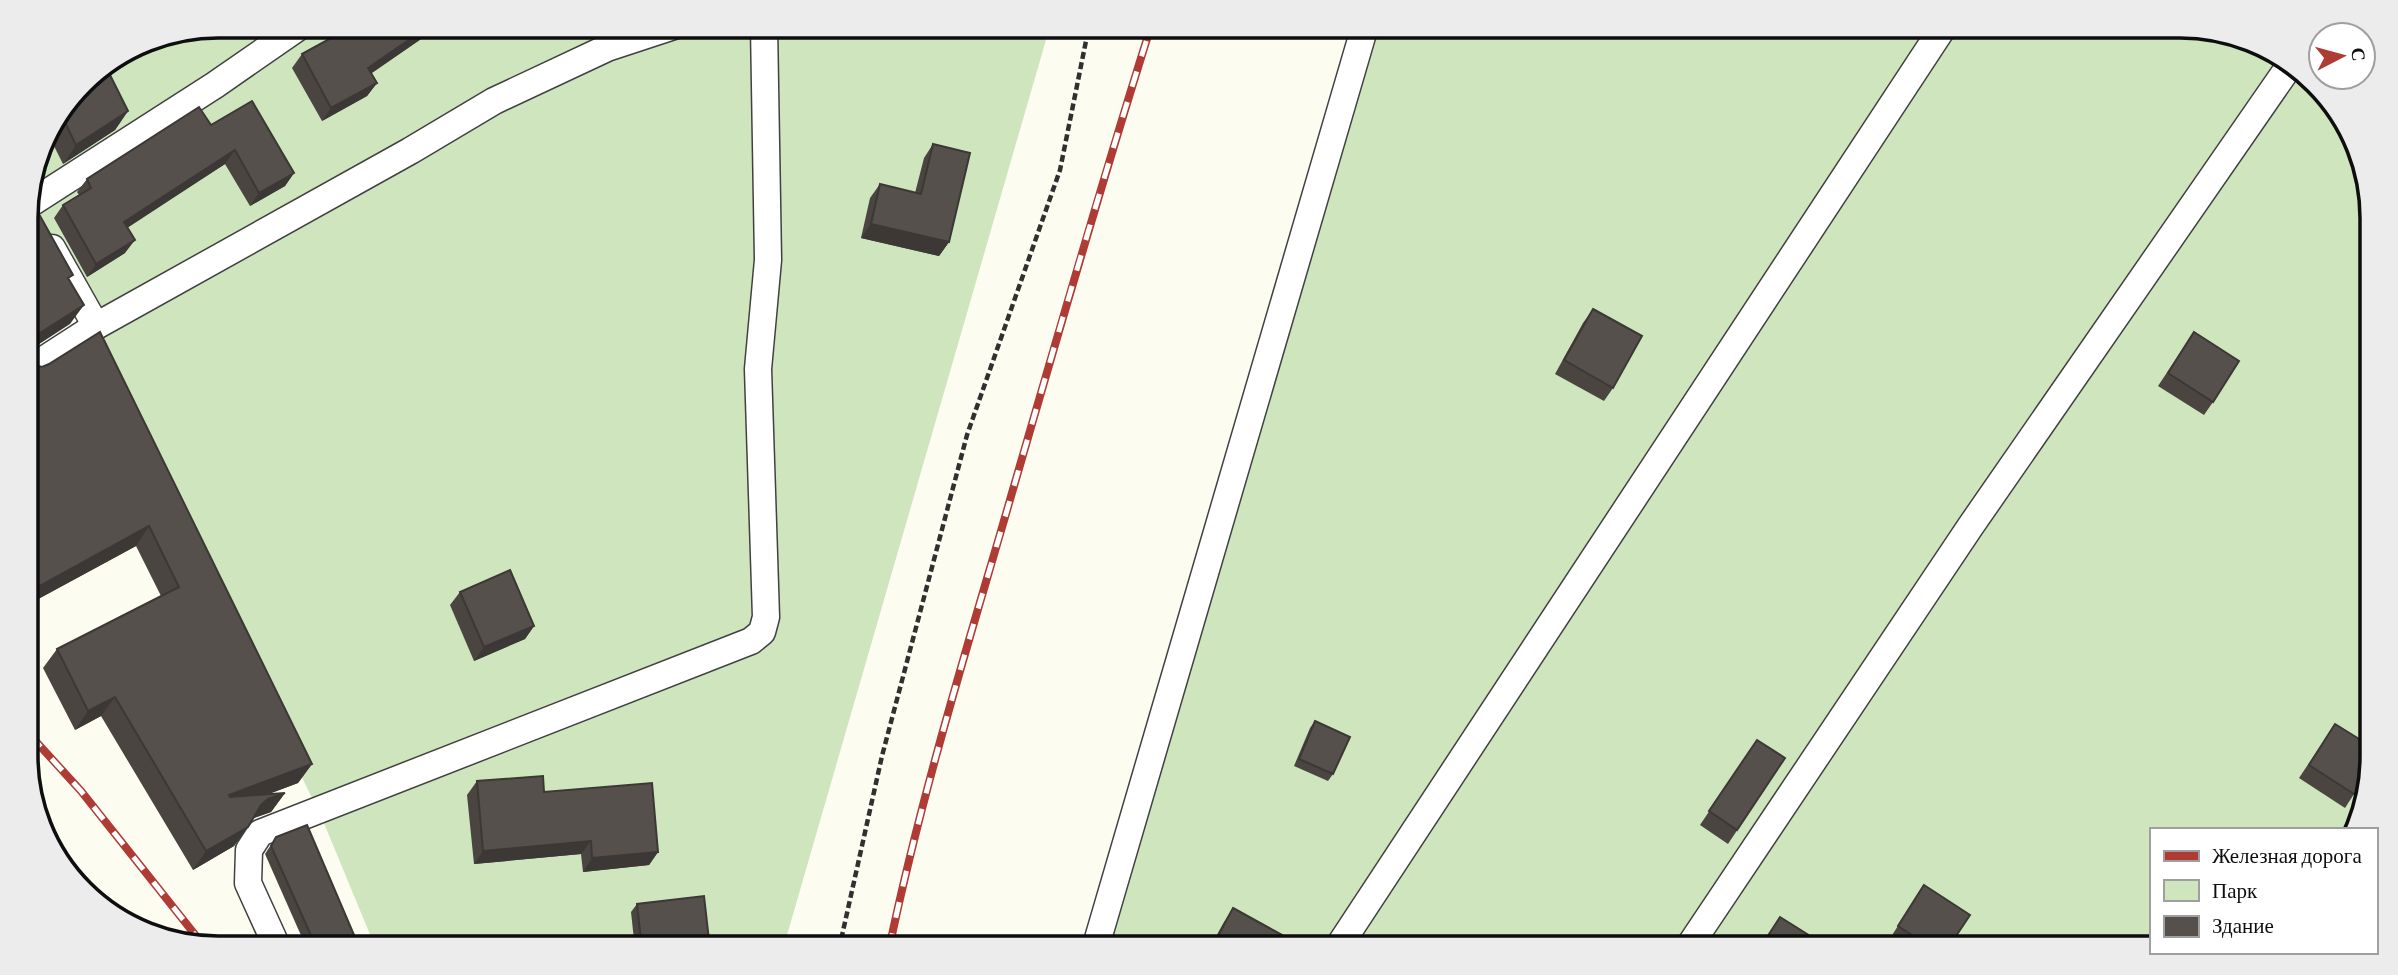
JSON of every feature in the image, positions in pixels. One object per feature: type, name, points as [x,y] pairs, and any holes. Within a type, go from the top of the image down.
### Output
[{"type":"lane","points":[[1099,936],[1361,38]]},
{"type":"lane","points":[[1345,936],[1936,38]]},
{"type":"lane","points":[[40,196],[215,85],[281,39]]},
{"type":"lane","points":[[39,363],[96,326],[410,151],[494,101],[607,48],[635,39]]},
{"type":"lane","points":[[272,936],[248,883],[249,850],[260,833],[751,641],[762,632],[766,617],[758,369],[768,260],[764,39]]},
{"type":"lane","points":[[1696,936],[1970,527],[2285,73]]},
{"type":"lane","points":[[39,224],[96,326]]},
{"type":"path","points":[[842,936],[882,756],[963,449],[1060,170],[1086,39]]},
{"type":"green space","points":[[1348,38],[2180,38],[2215,42],[2259,57],[2280,69],[2315,100],[2329,118],[2346,149],[2358,195],[2360,218],[2360,757],[2356,792],[2344,828],[2150,828],[2150,936],[1087,936]]},
{"type":"green space","points":[[206,39],[1046,39],[787,936],[371,936],[321,816],[76,320],[39,254],[39,206],[42,183],[52,149],[69,118],[91,91],[118,69],[160,48]]},
{"type":"building","points":[[329,39],[410,39],[368,68],[377,83],[331,108],[302,54]]},
{"type":"building","points":[[110,75],[128,111],[76,145],[66,124],[91,91]]},
{"type":"building","points":[[252,101],[294,173],[259,193],[235,150],[124,222],[135,240],[96,264],[63,205],[91,188],[87,179],[199,107],[211,125]]},
{"type":"building","points":[[933,144],[970,153],[949,242],[871,224],[880,184],[921,194]]},
{"type":"building","points":[[40,216],[73,275],[68,278],[84,305],[39,334]]},
{"type":"building","points":[[1593,309],[1642,336],[1613,388],[1564,360]]},
{"type":"building","points":[[100,332],[312,764],[229,795],[285,793],[268,799],[261,805],[248,827],[206,851],[115,697],[88,711],[57,649],[179,587],[149,526],[38,587],[39,366],[49,364]]},
{"type":"building","points":[[2194,332],[2239,361],[2213,402],[2168,373]]},
{"type":"building","points":[[510,570],[534,626],[484,647],[460,592]]},
{"type":"building","points":[[1315,721],[1350,737],[1333,774],[1299,759]]},
{"type":"building","points":[[2335,724],[2360,740],[2359,769],[2354,794],[2309,765]]},
{"type":"building","points":[[1757,740],[1785,758],[1737,830],[1709,811]]},
{"type":"building","points":[[543,776],[544,792],[652,783],[658,852],[592,858],[591,841],[483,851],[477,781]]},
{"type":"building","points":[[307,825],[354,936],[311,936],[271,846],[276,837]]},
{"type":"building","points":[[1924,885],[1970,915],[1956,936],[1913,936],[1898,926]]},
{"type":"building","points":[[704,896],[709,936],[641,936],[637,904]]},
{"type":"building","points":[[1233,908],[1282,935],[1281,936],[1218,936]]},
{"type":"building","points":[[1780,917],[1810,936],[1768,936]]},
{"type":"railway","points":[[892,936],[927,788],[957,682],[1147,39]]},
{"type":"railway","points":[[38,744],[81,791],[195,935]]}]
